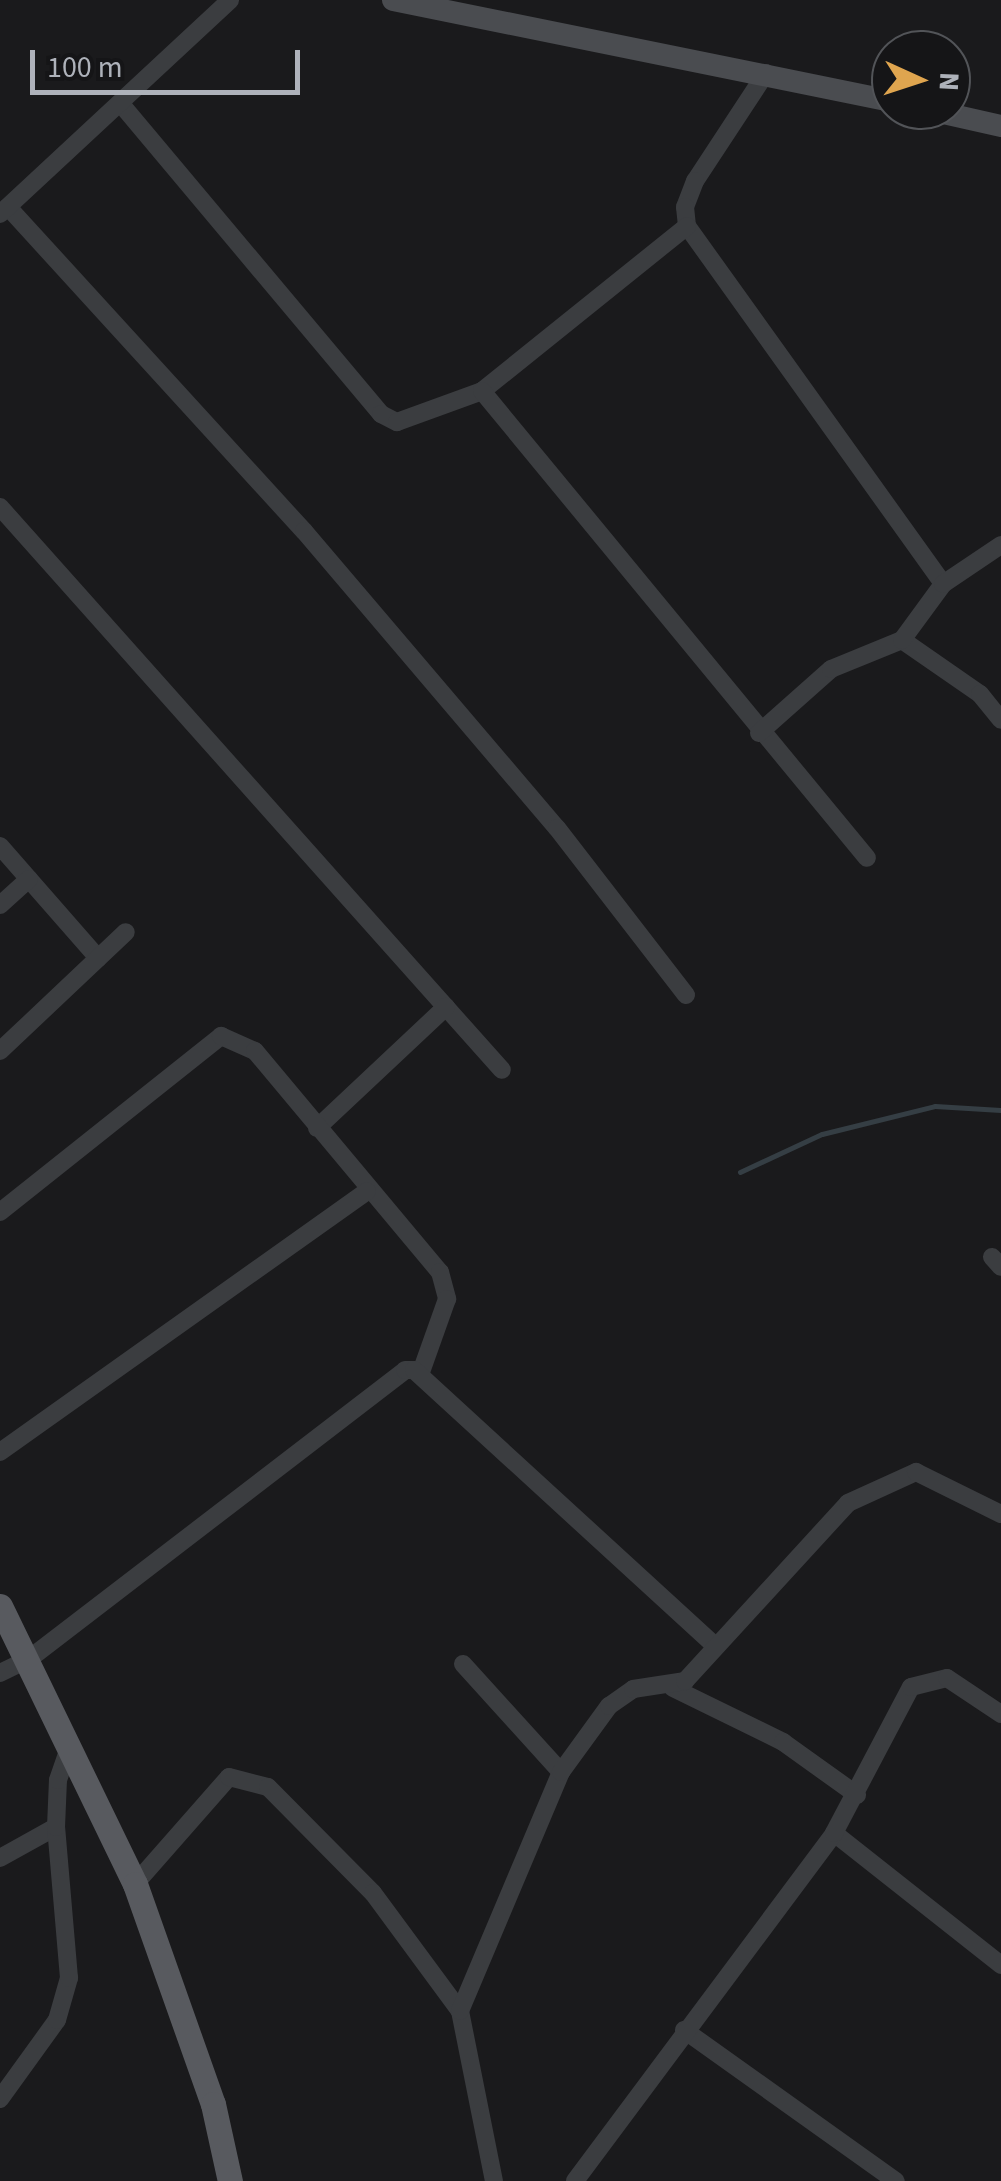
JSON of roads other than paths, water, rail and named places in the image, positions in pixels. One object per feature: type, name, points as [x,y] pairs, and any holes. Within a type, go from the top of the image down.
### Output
[{"type":"main road","points":[[0,1606],[30,1659],[134,1884],[213,2104],[230,2181]]},
{"type":"street","points":[[230,0],[4,210],[316,546],[557,828],[686,995]]},
{"type":"street","points":[[393,0],[432,3],[871,97]]},
{"type":"street","points":[[766,73],[694,182],[684,207],[688,226],[943,584]]},
{"type":"street","points":[[121,104],[382,414],[397,422],[482,391],[688,226]]},
{"type":"street","points":[[971,119],[1001,126]]},
{"type":"street","points":[[482,391],[759,733],[867,858]]},
{"type":"street","points":[[0,507],[502,1070]]},
{"type":"street","points":[[759,733],[830,669],[902,640],[943,584],[1001,544]]},
{"type":"street","points":[[902,640],[980,694],[1001,720]]},
{"type":"street","points":[[0,846],[98,958]]},
{"type":"street","points":[[0,905],[28,879]]},
{"type":"street","points":[[0,1051],[126,932]]},
{"type":"street","points":[[317,1128],[446,1007]]},
{"type":"street","points":[[0,1212],[220,1036],[255,1051],[367,1191],[440,1272],[446,1299],[421,1372]]},
{"type":"street","points":[[0,1452],[367,1191]]},
{"type":"street","points":[[0,1673],[30,1659],[405,1370],[421,1372],[714,1645]]},
{"type":"street","points":[[673,1688],[848,1503],[916,1472],[1001,1514]]},
{"type":"street","points":[[463,1664],[561,1772]]},
{"type":"street","points":[[575,2181],[834,1834],[911,1688],[947,1678],[1001,1714]]},
{"type":"street","points":[[460,2010],[561,1772],[609,1706],[633,1689],[673,1688],[783,1742],[857,1795]]},
{"type":"street","points":[[0,2099],[57,2020],[69,1978],[56,1826],[58,1780],[70,1745]]},
{"type":"street","points":[[134,1884],[228,1776],[249,1777],[268,1787],[372,1893],[460,2010],[494,2181]]},
{"type":"street","points":[[0,1858],[56,1826]]},
{"type":"street","points":[[834,1834],[1001,1965]]},
{"type":"street","points":[[684,2030],[896,2181]]},
{"type":"waterway","points":[[740,1172],[822,1134],[935,1106],[1001,1110]]}]
